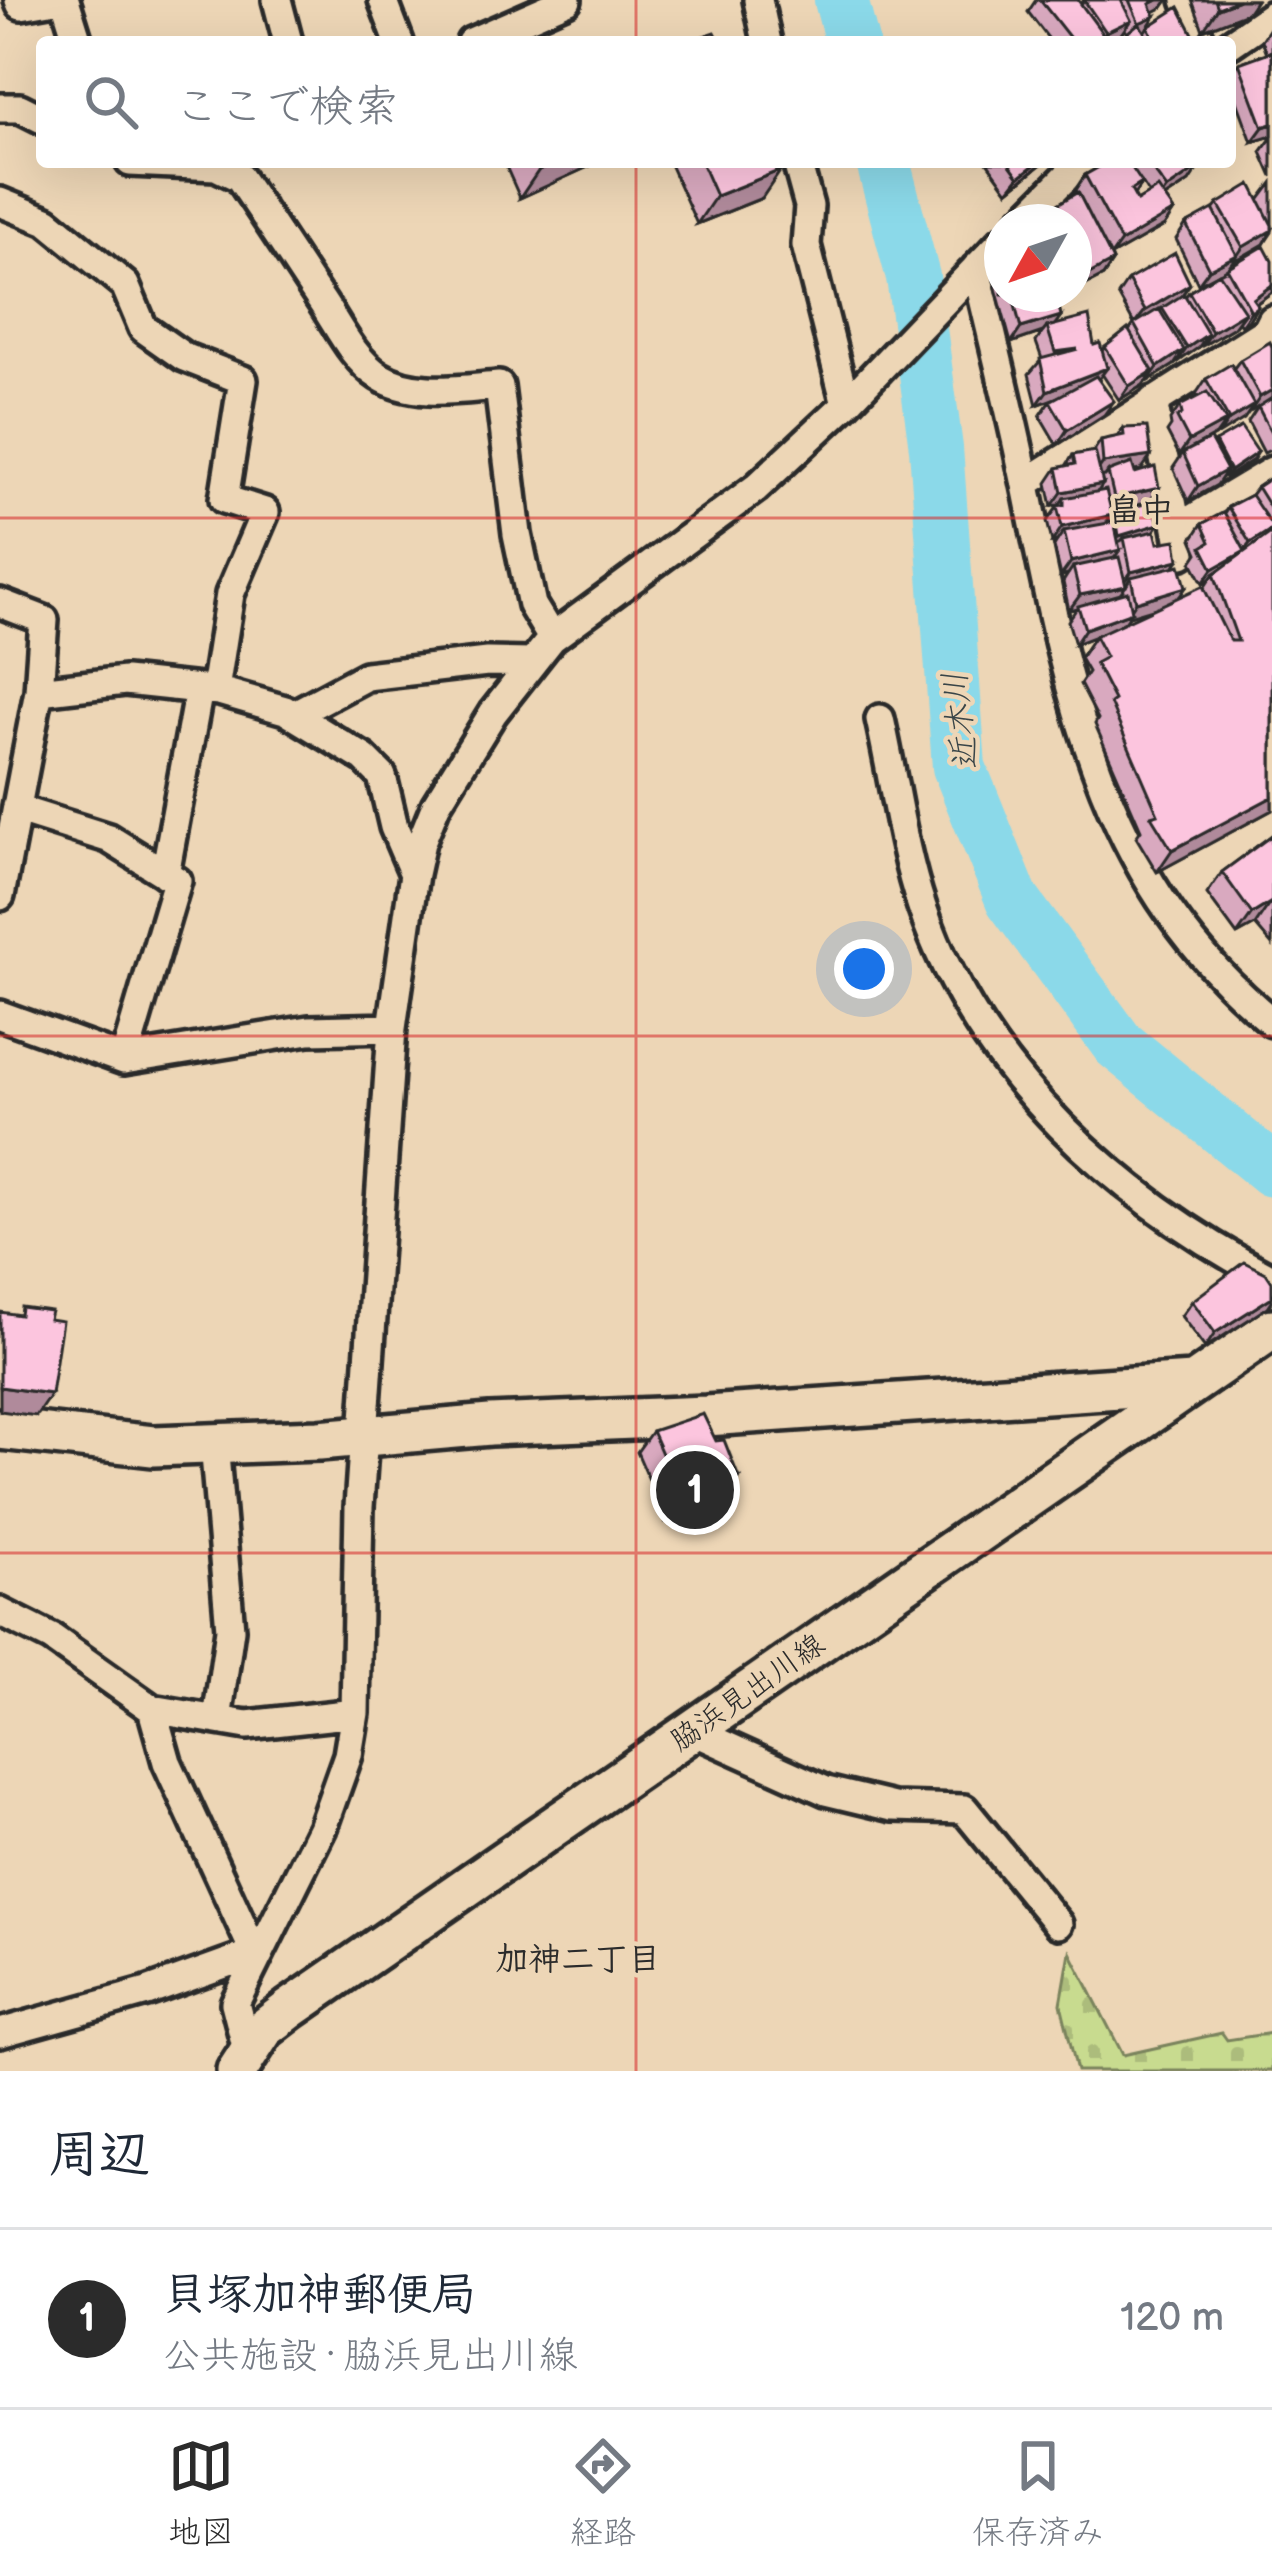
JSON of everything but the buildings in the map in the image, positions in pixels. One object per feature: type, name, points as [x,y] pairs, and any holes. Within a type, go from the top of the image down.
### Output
[{"type":"street","points":[[19,0],[21,5],[50,0]]},
{"type":"street","points":[[65,0],[76,36]]},
{"type":"street","points":[[277,0],[286,36]]},
{"type":"street","points":[[382,0],[397,36]]},
{"type":"street","points":[[480,36],[517,10],[567,0]]},
{"type":"street","points":[[758,0],[766,36]]},
{"type":"street","points":[[1186,0],[1199,36]]},
{"type":"street","points":[[1236,40],[1272,15]]},
{"type":"street","points":[[0,108],[20,108],[36,116]]},
{"type":"street","points":[[221,168],[239,176],[340,330],[380,377],[407,387],[443,391],[499,386],[532,605],[552,638]]},
{"type":"street","points":[[798,168],[808,206],[806,245],[851,398]]},
{"type":"street","points":[[1039,204],[1075,168]]},
{"type":"street","points":[[0,202],[47,221],[125,285],[143,328],[184,357],[243,380],[224,500],[265,512],[230,594],[165,874]]},
{"type":"street","points":[[242,2060],[235,2003],[322,1828],[341,1780],[355,1714],[358,1529],[392,1028],[414,874],[436,805],[482,731],[552,638],[756,488],[984,260]]},
{"type":"street","points":[[972,273],[1026,483],[1060,655],[1076,714],[1114,813],[1178,928],[1272,1022]]},
{"type":"street","points":[[1026,483],[1270,330]]},
{"type":"street","points":[[1153,401],[1180,541],[1272,471]]},
{"type":"street","points":[[0,603],[44,620],[39,691],[0,896]]},
{"type":"street","points":[[293,716],[366,676],[487,662],[530,663]]},
{"type":"street","points":[[39,691],[125,681],[207,689],[293,716],[364,758],[382,776],[394,826],[414,874]]},
{"type":"street","points":[[880,719],[921,905],[956,988],[1014,1075],[1103,1169],[1220,1251],[1272,1279]]},
{"type":"street","points":[[19,810],[108,838],[177,881],[124,1060]]},
{"type":"street","points":[[0,1015],[124,1060],[309,1030],[392,1028]]},
{"type":"street","name":"脇浜見出川線","points":[[242,2060],[264,2029],[290,2009],[1272,1329]]},
{"type":"street","points":[[0,1429],[153,1446],[214,1444],[1196,1382]]},
{"type":"street","points":[[214,1444],[230,1630],[217,1720]]},
{"type":"street","points":[[0,1612],[52,1638],[152,1709],[247,1725],[355,1714]]},
{"type":"street","points":[[152,1709],[166,1762],[256,1955]]},
{"type":"street","points":[[692,1730],[826,1792],[893,1807],[964,1809],[1058,1924]]},
{"type":"street","points":[[0,2033],[147,1992],[256,1955]]},
{"type":"green space","points":[[1070,1952],[1123,2055],[1222,2033],[1227,2040],[1272,2033],[1272,2071],[1077,2071],[1061,2004]]},
{"type":"waterway","name":"近木川","points":[[841,0],[850,36]]},
{"type":"waterway","name":"近木川","points":[[885,168],[913,277],[936,448],[959,767],[1012,899],[1118,1044],[1272,1170]]},
{"type":"place","name":"貝塚加神郵便局","points":[[695,1490]]},
{"type":"district","name":"畠中","points":[[1141,509]]},
{"type":"district","name":"加神二丁目","points":[[578,1958]]}]
